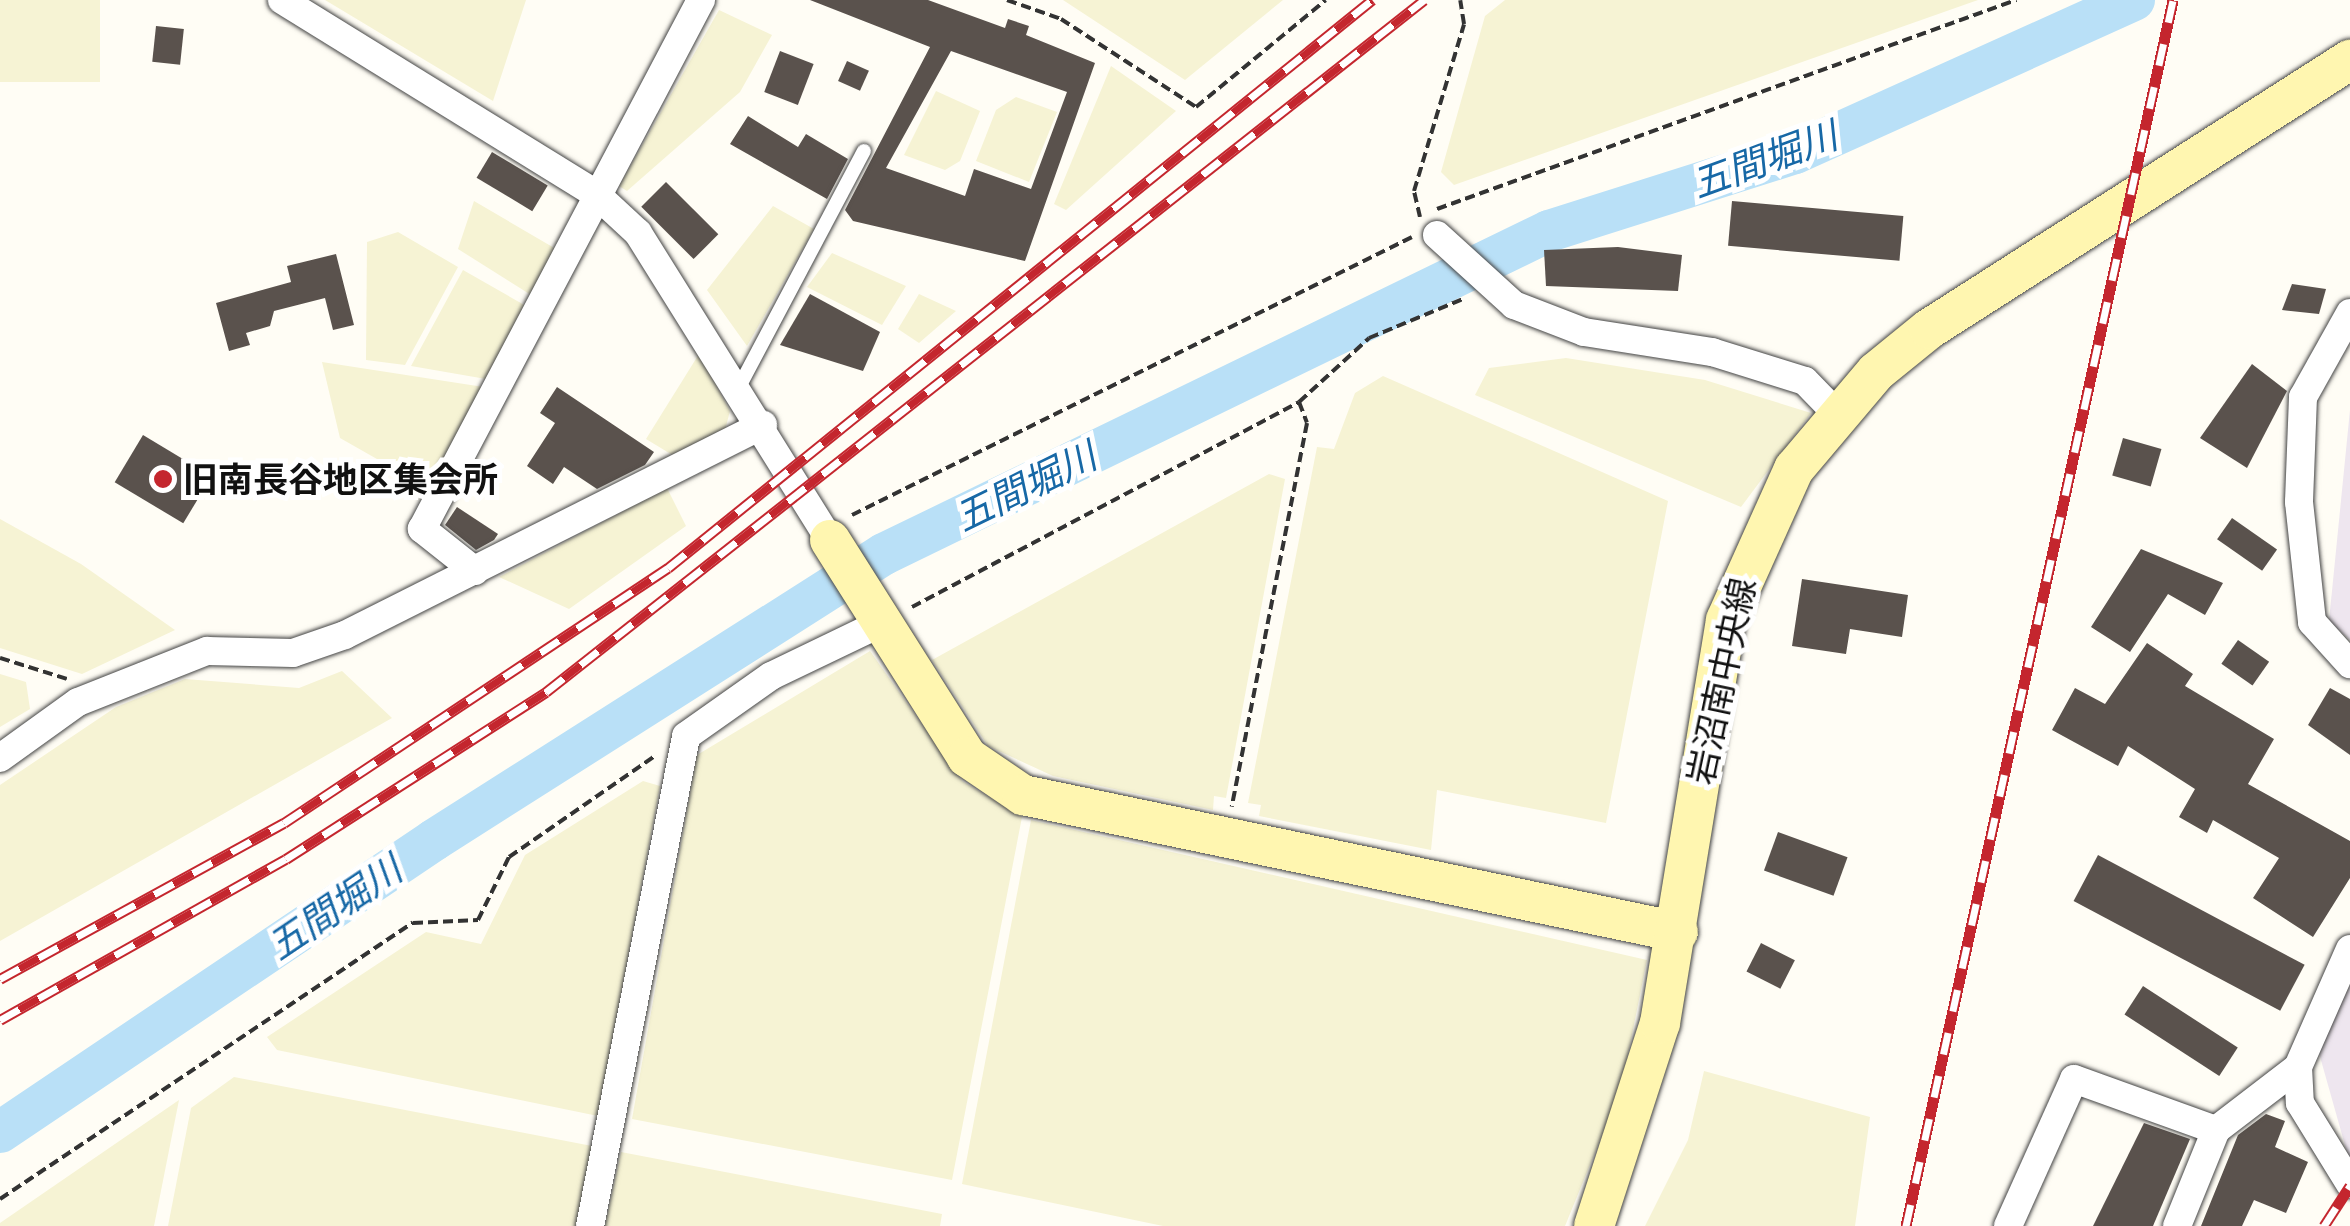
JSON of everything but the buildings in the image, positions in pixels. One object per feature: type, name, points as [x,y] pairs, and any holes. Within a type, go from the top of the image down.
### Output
[{"type":"street","points":[[282,0],[596,194],[638,234],[739,386],[860,589],[968,757],[995,780],[1023,795],[1678,932]]},
{"type":"street","points":[[475,571],[422,529],[701,0]]},
{"type":"street","name":"岩沼南中央線","points":[[1594,1226],[1633,1122],[1678,932],[1726,620],[1766,519],[1836,414],[1929,329],[2350,60]]},
{"type":"street","points":[[1428,226],[1490,285],[1584,332],[1712,352],[1805,381],[1836,414]]},
{"type":"street","points":[[2350,313],[2303,397],[2299,502],[2312,622],[2350,664]]},
{"type":"street","points":[[0,758],[104,690],[207,651],[294,653],[475,571],[763,425]]},
{"type":"street","points":[[590,1226],[686,736],[771,676],[881,623]]},
{"type":"street","points":[[2350,949],[2298,1067],[2300,1103],[2350,1184]]},
{"type":"street","points":[[2176,1226],[2216,1130],[2298,1067]]},
{"type":"street","points":[[2008,1226],[2074,1079],[2216,1130]]},
{"type":"lane","points":[[739,386],[864,152]]},
{"type":"path","points":[[1007,0],[1061,18],[1196,108],[1326,0]]},
{"type":"path","points":[[1428,226],[1414,190],[1464,24],[1460,0]]},
{"type":"path","points":[[827,533],[1372,258],[1428,226],[2016,0]]},
{"type":"path","points":[[881,623],[1299,402],[1370,338],[1490,285]]},
{"type":"path","points":[[1226,836],[1307,424],[1299,402]]},
{"type":"path","points":[[0,658],[104,690]]},
{"type":"path","points":[[0,1199],[412,924],[478,920],[509,857],[686,736]]},
{"type":"shaded area","points":[[0,0],[100,0],[100,82],[0,82]]},
{"type":"shaded area","points":[[325,0],[526,0],[493,101]]},
{"type":"shaded area","points":[[1063,0],[1283,0],[1185,80]]},
{"type":"shaded area","points":[[1505,0],[1978,0],[1454,185],[1441,172],[1485,16]]},
{"type":"shaded area","points":[[719,10],[772,35],[740,92],[627,191],[619,186]]},
{"type":"shaded area","points":[[1111,66],[1176,111],[1066,210],[1054,204]]},
{"type":"shaded area","points":[[936,91],[980,111],[960,161],[945,170],[904,155]]},
{"type":"shaded area","points":[[1016,97],[1057,112],[1029,182],[976,161],[996,110]]},
{"type":"shaded area","points":[[474,201],[556,249],[531,295],[458,249]]},
{"type":"shaded area","points":[[773,206],[814,229],[747,346],[707,290]]},
{"type":"shaded area","points":[[398,232],[458,267],[405,365],[366,360],[367,242]]},
{"type":"shaded area","points":[[832,253],[906,286],[882,325],[807,287]]},
{"type":"shaded area","points":[[463,270],[526,306],[486,379],[411,366]]},
{"type":"shaded area","points":[[919,294],[956,311],[919,343],[898,329]]},
{"type":"shaded area","points":[[699,354],[730,411],[725,430],[679,459],[646,439]]},
{"type":"shaded area","points":[[1566,358],[1705,380],[1811,413],[1741,507],[1475,395],[1489,368]]},
{"type":"shaded area","points":[[322,362],[490,388],[435,492],[340,438]]},
{"type":"shaded area","points":[[1383,376],[1668,501],[1606,823],[1437,790],[1431,850],[1259,816],[1261,805],[1248,803],[1317,447],[1334,449],[1355,393]]},
{"type":"shaded area","points":[[2350,410],[2350,640],[2329,621]]},
{"type":"shaded area","points":[[1269,474],[1285,479],[1226,798],[1214,796],[1213,810],[1053,776],[988,746],[932,660]]},
{"type":"shaded area","points":[[667,488],[686,526],[569,609],[499,577]]},
{"type":"shaded area","points":[[0,519],[81,564],[175,630],[82,674],[0,648]]},
{"type":"shaded area","points":[[870,651],[962,781],[1022,817],[952,1180],[632,1119],[697,755]]},
{"type":"shaded area","points":[[342,671],[392,718],[0,941],[0,785],[116,707],[185,679],[299,688]]},
{"type":"shaded area","points":[[0,674],[26,682],[30,709],[0,727]]},
{"type":"shaded area","points":[[643,781],[660,786],[598,1116],[277,1050],[267,1037],[426,932],[481,944],[525,855]]},
{"type":"shaded area","points":[[1031,820],[1647,960],[1621,1089],[1565,1226],[1163,1226],[962,1184]]},
{"type":"shaded area","points":[[2350,986],[2350,1163],[2317,1046]]},
{"type":"shaded area","points":[[1704,1071],[1870,1117],[1855,1226],[1645,1226],[1688,1140]]},
{"type":"shaded area","points":[[234,1077],[592,1146],[576,1226],[168,1226],[191,1108]]},
{"type":"shaded area","points":[[179,1100],[154,1226],[0,1226],[0,1223]]},
{"type":"shaded area","points":[[621,1152],[942,1214],[940,1226],[605,1226]]},
{"type":"waterway","name":"五間堀川","points":[[0,1132],[434,840],[884,554],[1549,231],[1795,153],[2134,0]]},
{"type":"railway","points":[[0,979],[284,823],[668,568],[1372,0]]},
{"type":"railway","points":[[0,1020],[286,859],[546,692],[1424,0]]},
{"type":"railway","points":[[1906,1226],[2173,0]]},
{"type":"railway","points":[[2324,1226],[2350,1186]]},
{"type":"place","name":"旧南長谷地区集会所","points":[[163,479]]}]
